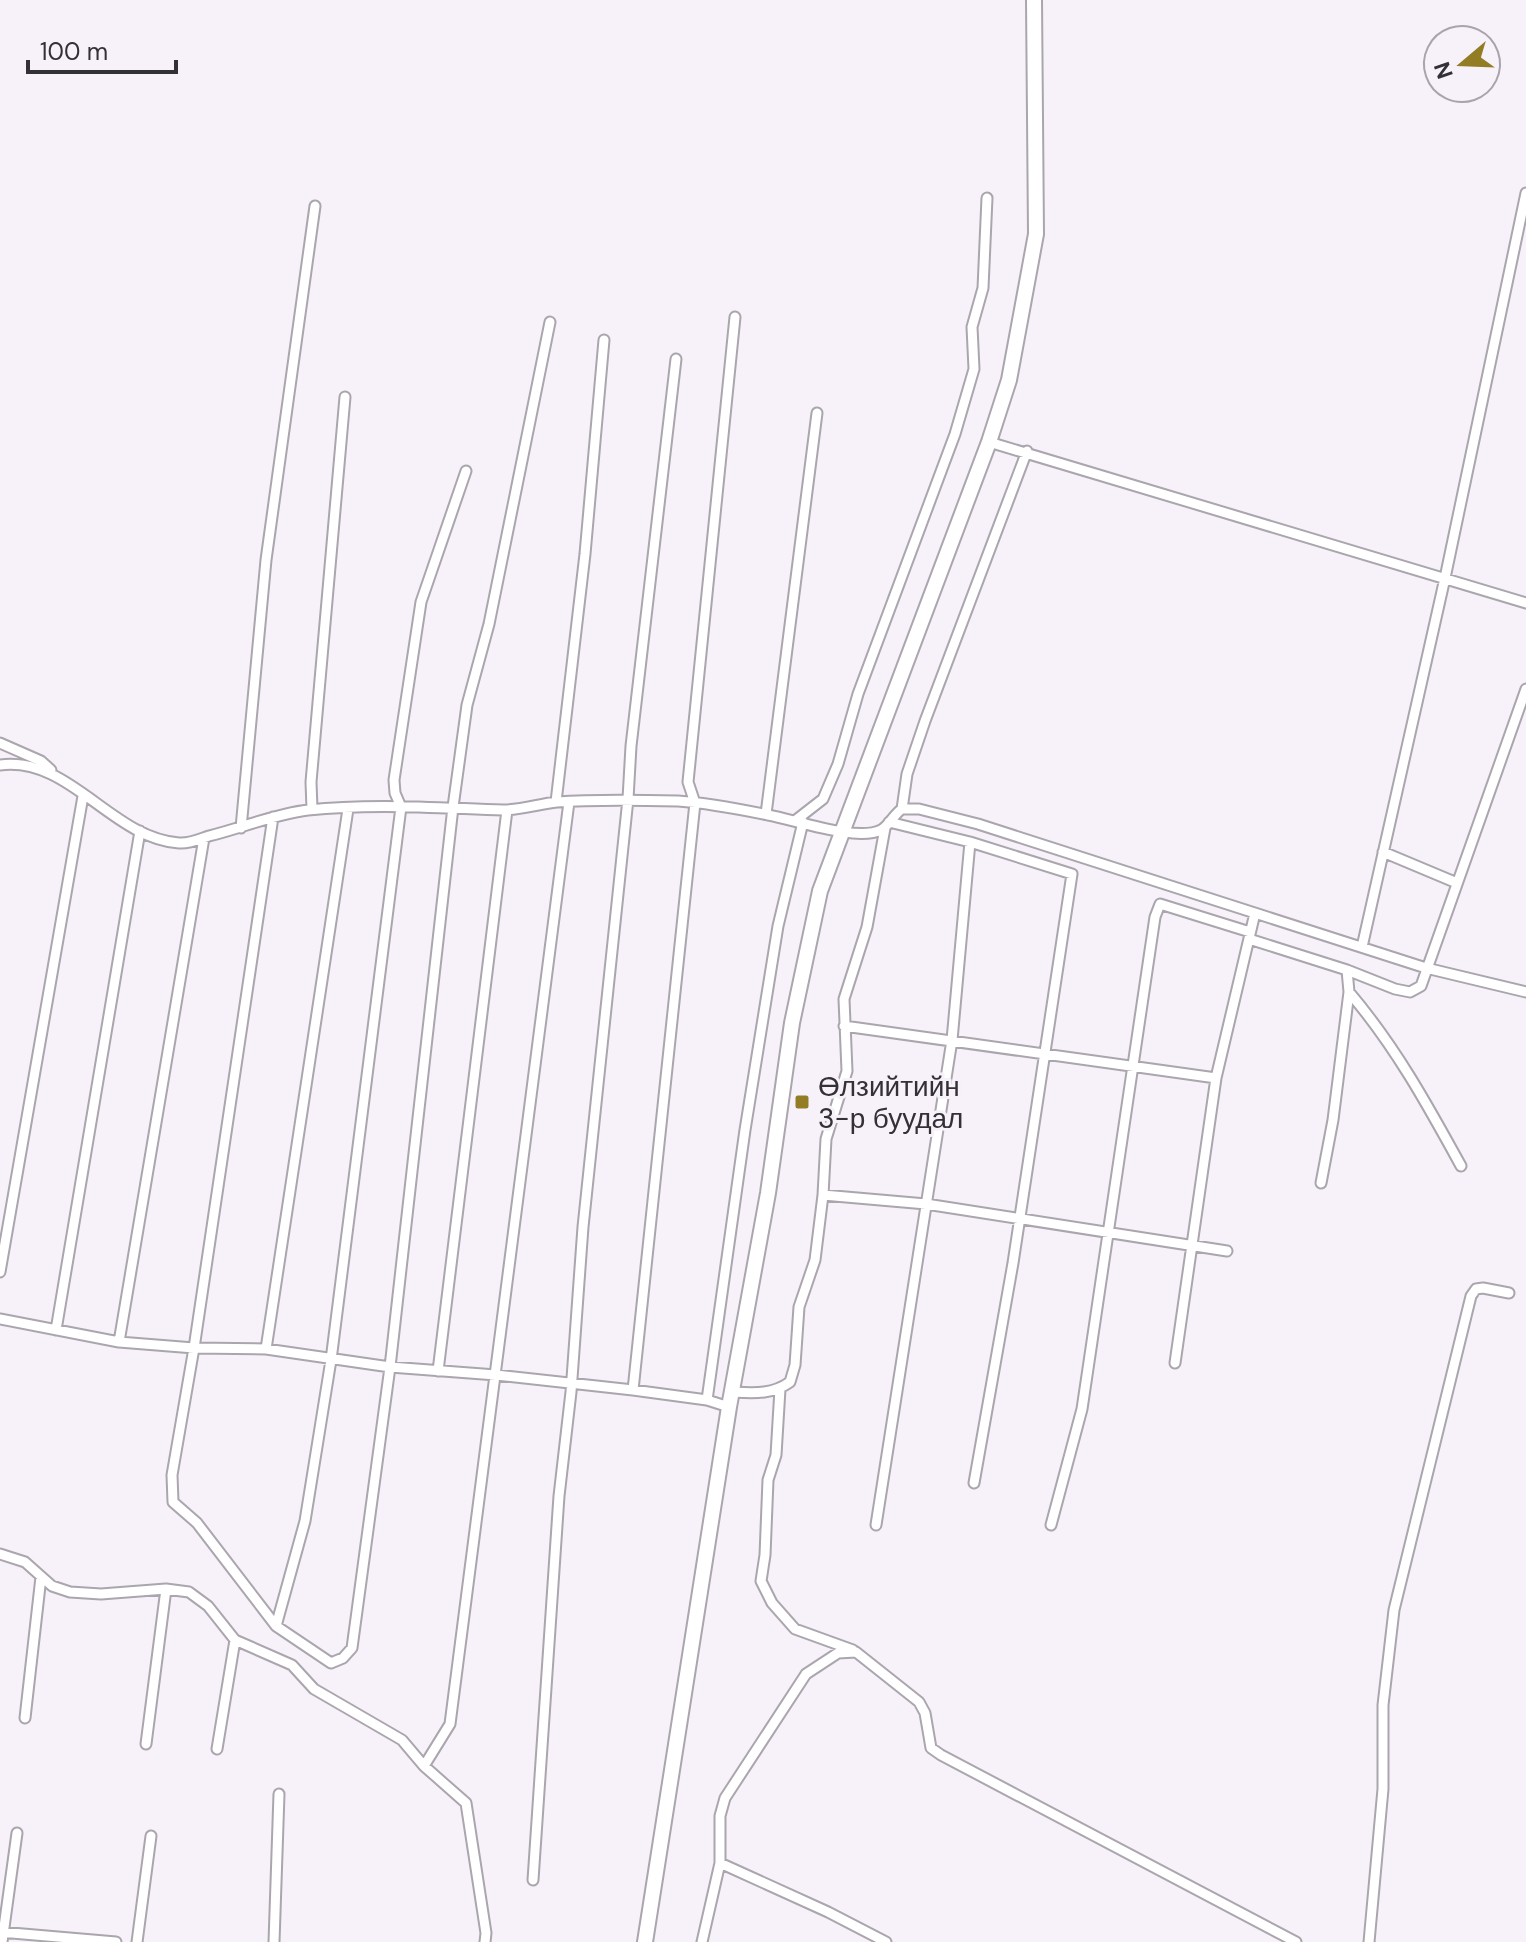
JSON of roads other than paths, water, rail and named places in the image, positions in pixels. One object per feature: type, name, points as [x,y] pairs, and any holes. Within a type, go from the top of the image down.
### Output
[{"type":"main road","points":[[645,1942],[730,1400],[768,1193],[792,1023],[820,891],[989,442],[1009,380],[1036,234],[1034,0]]},
{"type":"street","points":[[1362,947],[1445,578],[1526,193]]},
{"type":"street","points":[[707,1400],[745,1130],[778,926],[799,821],[823,799],[838,764],[858,694],[955,434],[974,369],[972,327],[983,288],[987,198]]},
{"type":"street","points":[[241,828],[266,560],[315,206]]},
{"type":"street","points":[[633,1390],[695,803],[688,782],[735,317]]},
{"type":"street","points":[[273,817],[194,1348],[172,1475],[173,1502],[197,1523],[276,1626],[331,1663],[343,1658],[352,1648],[390,1367],[467,705],[489,624],[550,322]]},
{"type":"street","points":[[556,802],[585,554],[604,340]]},
{"type":"street","points":[[533,1880],[559,1496],[583,1227],[631,746],[676,359]]},
{"type":"street","points":[[312,809],[345,397]]},
{"type":"street","points":[[766,814],[817,413]]},
{"type":"street","points":[[989,442],[1526,603]]},
{"type":"street","points":[[0,743],[41,761],[83,796],[140,831],[177,843],[312,809],[453,807],[507,810],[556,802],[628,799],[695,803],[766,814],[841,832],[877,832],[902,809],[907,774],[925,721],[1027,451]]},
{"type":"street","points":[[276,1626],[305,1521],[331,1360],[401,807],[394,780],[421,602],[466,471]]},
{"type":"street","points":[[1051,1525],[1082,1409],[1155,917],[1160,904],[1395,989],[1410,992],[1421,986],[1526,689]]},
{"type":"street","points":[[0,765],[32,765],[56,775]]},
{"type":"street","points":[[0,1272],[83,796]]},
{"type":"street","points":[[424,1766],[450,1724],[569,802]]},
{"type":"street","points":[[266,1349],[348,809]]},
{"type":"street","points":[[902,809],[919,809],[978,824],[1426,968],[1526,992]]},
{"type":"street","points":[[438,1371],[507,810]]},
{"type":"street","points":[[887,825],[970,842],[1072,874],[1046,1053],[974,1483]]},
{"type":"street","points":[[0,1319],[119,1342],[194,1348],[266,1349],[390,1367],[496,1375],[707,1400],[730,1400],[780,1389],[790,1382],[795,1365],[799,1307],[815,1260],[826,1139],[847,1071],[844,999],[867,927],[887,825]]},
{"type":"street","points":[[56,1330],[140,831]]},
{"type":"street","points":[[119,1342],[204,838]]},
{"type":"street","points":[[876,1525],[952,1040],[970,842]]},
{"type":"street","points":[[1383,852],[1457,883]]},
{"type":"street","points":[[1175,1363],[1216,1078],[1255,913]]},
{"type":"street","points":[[1321,1183],[1333,1120],[1349,992],[1347,970]]},
{"type":"street","points":[[1349,992],[1381,1030],[1421,1093],[1461,1166]]},
{"type":"street","points":[[844,1026],[1216,1078]]},
{"type":"street","points":[[823,1195],[926,1204],[1227,1251]]},
{"type":"street","points":[[1369,1942],[1383,1789],[1383,1705],[1394,1610],[1471,1296],[1476,1289],[1483,1288],[1509,1293]]},
{"type":"street","points":[[780,1389],[776,1455],[768,1480],[761,1581],[772,1603],[795,1629],[856,1652],[919,1702],[925,1713],[931,1748],[941,1755],[1296,1942]]},
{"type":"street","points":[[0,1554],[25,1562],[52,1586],[75,1593],[166,1589],[189,1592],[208,1606],[235,1640],[292,1665],[314,1689],[402,1740],[424,1766],[466,1803],[485,1942]]},
{"type":"street","points":[[25,1718],[41,1577]]},
{"type":"street","points":[[146,1744],[166,1589]]},
{"type":"street","points":[[217,1749],[235,1640]]},
{"type":"street","points":[[702,1942],[720,1863],[720,1816],[725,1798],[806,1674],[838,1653],[856,1652]]},
{"type":"street","points":[[274,1942],[279,1794]]},
{"type":"street","points":[[17,1833],[1,1935],[116,1942]]},
{"type":"street","points":[[137,1942],[151,1836]]},
{"type":"street","points":[[720,1863],[815,1905],[886,1942]]},
{"type":"place","name":"Өлзийтийн 3-р буудал","points":[[802,1102]]}]
